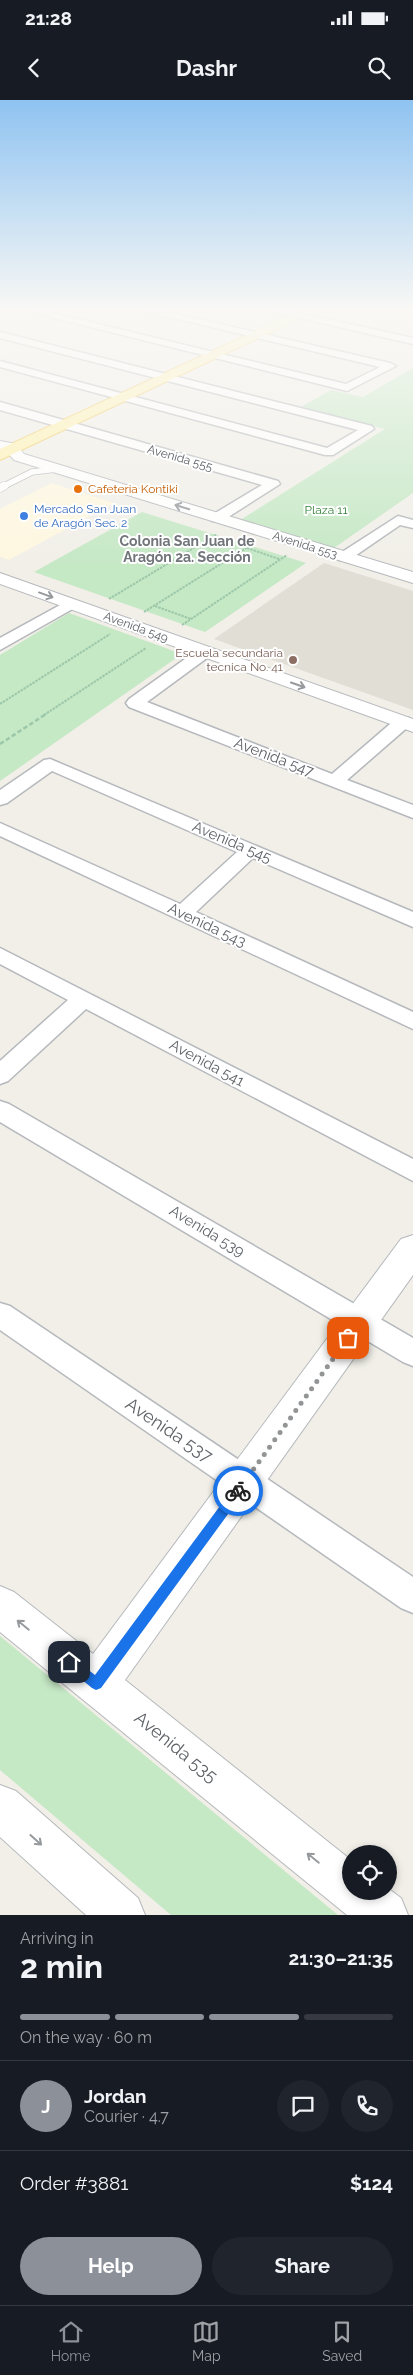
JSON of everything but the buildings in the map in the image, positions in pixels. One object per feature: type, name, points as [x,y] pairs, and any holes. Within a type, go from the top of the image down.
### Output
[{"type":"main road","points":[[61,428],[128,397]]},
{"type":"street","points":[[120,397],[329,452],[368,429],[241,397]]},
{"type":"street","name":"Avenida 555","points":[[0,406],[61,428],[273,484],[220,524]]},
{"type":"street","points":[[3,448],[61,428]]},
{"type":"street","name":"Avenida 553","points":[[3,448],[19,457],[220,524],[344,557],[413,578]]},
{"type":"street","points":[[344,557],[398,520],[413,524]]},
{"type":"street","name":"Avenida 549","points":[[0,578],[408,724]]},
{"type":"street","points":[[0,645],[71,604]]},
{"type":"street","name":"Avenida 547","points":[[205,652],[135,703],[413,812]]},
{"type":"street","points":[[334,781],[408,724]]},
{"type":"street","name":"Avenida 545","points":[[0,799],[50,764],[413,920]]},
{"type":"street","name":"Avenida 543","points":[[0,828],[413,1022]]},
{"type":"street","points":[[182,914],[250,850]]},
{"type":"street","name":"Avenida 541","points":[[0,956],[413,1171]]},
{"type":"street","points":[[0,1074],[83,999]]},
{"type":"street","name":"Avenida 539","points":[[0,1110],[413,1353]]},
{"type":"street","points":[[96,1684],[413,1249]]},
{"type":"street","name":"Avenida 537","points":[[0,1315],[413,1596]]},
{"type":"street","name":"Avenida 535","points":[[0,1606],[342,1882]]},
{"type":"street","points":[[0,1807],[121,1915]]},
{"type":"street","points":[[365,1900],[384,1915]]},
{"type":"lane","points":[[0,488],[32,472],[57,469]]},
{"type":"path","points":[[108,600],[220,524]]},
{"type":"path","points":[[142,614],[257,542]]},
{"type":"path","points":[[246,548],[280,559]]},
{"type":"path","points":[[179,627],[291,552]]},
{"type":"path","points":[[154,606],[191,619]]},
{"type":"path","points":[[0,704],[115,631]]},
{"type":"path","points":[[0,744],[152,644]]},
{"type":"shaded area","points":[[52,483],[114,503],[9,560],[0,557],[0,509]]},
{"type":"shaded area","points":[[324,563],[413,591],[413,710],[214,639]]},
{"type":"green space","name":"Plaza 11","points":[[319,397],[413,397],[413,493],[331,550],[237,522],[385,429],[299,408]]},
{"type":"green space","points":[[142,512],[306,563],[205,632],[34,572]]},
{"type":"green space","points":[[69,613],[182,654],[0,781],[0,655]]},
{"type":"green space","points":[[0,1636],[338,1915],[171,1915],[0,1770]]},
{"type":"way so far","points":[[238,1491],[348,1338]]},
{"type":"place","name":"Cafeteria Kontiki","points":[[78,489]]},
{"type":"place","name":"Mercado San Juan de Aragón Sec. 2","points":[[24,516]]},
{"type":"place","name":"Escuela secundaria tecnica No. 41","points":[[293,660]]},
{"type":"district","name":"Colonia San Juan de Aragón 2a. Sección","points":[[187,550]]},
{"type":"route","points":[[69,1662],[96,1684],[238,1491]]}]
